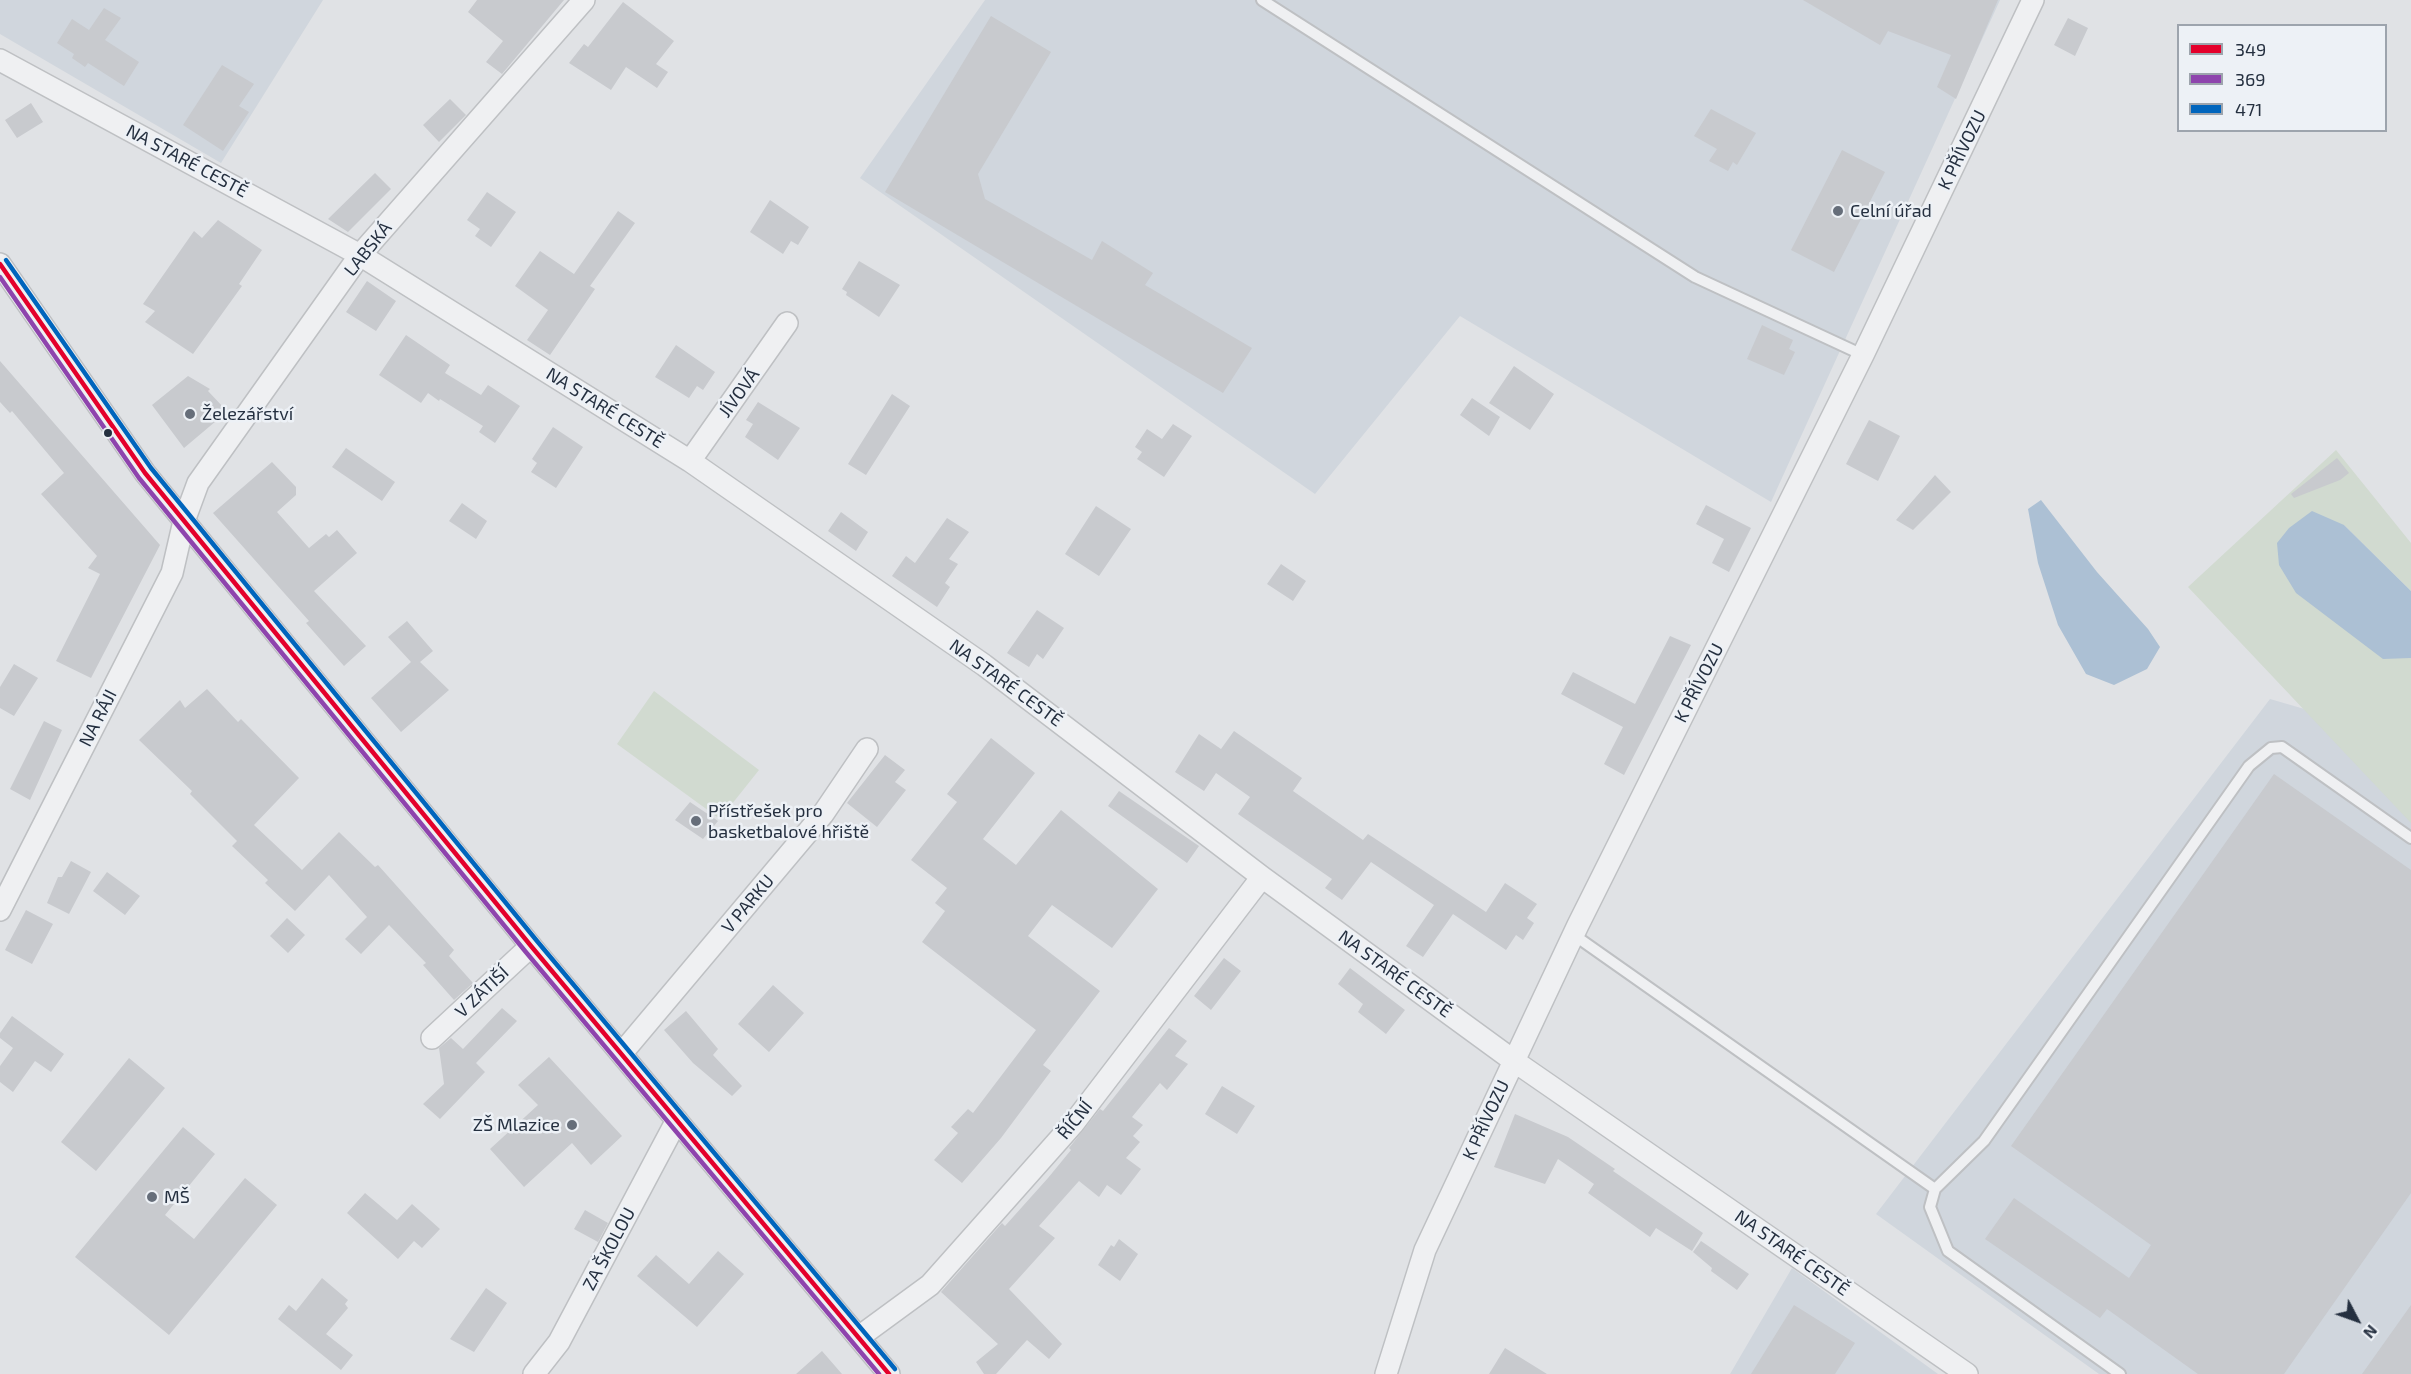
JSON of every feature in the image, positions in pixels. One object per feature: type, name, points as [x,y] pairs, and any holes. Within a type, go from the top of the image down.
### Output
[{"type":"street","name":"LABSKÁ","points":[[184,521],[198,483],[360,255],[584,0]]},
{"type":"street","name":"K PŘÍVOZU","points":[[1386,1374],[1425,1250],[1574,935],[1863,355],[2033,0]]},
{"type":"street","name":"NA STARÉ CESTĚ","points":[[0,60],[360,255],[690,461],[984,665],[1262,877],[1514,1061],[1967,1374]]},
{"type":"street","points":[[0,264],[145,472],[184,521],[531,946],[889,1374]]},
{"type":"street","name":"JÍVOVÁ","points":[[690,461],[787,323]]},
{"type":"street","name":"NA RÁJI","points":[[0,910],[172,573],[184,521]]},
{"type":"street","name":"V PARKU","points":[[622,1053],[823,814],[867,749]]},
{"type":"street","name":"ŘÍČNÍ","points":[[859,1337],[930,1285],[1073,1124],[1262,877]]},
{"type":"street","name":"V ZÁTIŠÍ","points":[[432,1038],[531,946]]},
{"type":"street","name":"ZA ŠKOLOU","points":[[534,1374],[559,1342],[677,1120]]},
{"type":"lane","points":[[1262,0],[1695,277],[1863,355]]},
{"type":"lane","points":[[2120,1374],[1948,1251],[1930,1207],[1935,1189],[1984,1141],[2249,766],[2271,748],[2282,747],[2411,838]]},
{"type":"lane","points":[[1574,935],[1935,1189]]},
{"type":"shaded area","points":[[0,0],[323,0],[221,163],[0,34]]},
{"type":"shaded area","points":[[985,0],[2000,0],[1771,502],[1460,316],[1315,494],[860,178]]},
{"type":"shaded area","points":[[2336,450],[2411,543],[2411,591],[2344,525],[2383,658],[2411,658],[2411,823],[2188,587]]},
{"type":"shaded area","points":[[654,691],[759,770],[720,819],[617,744]]},
{"type":"shaded area","points":[[2270,699],[2411,740],[2411,1374],[2099,1374],[1876,1214]]},
{"type":"shaded area","points":[[1792,1268],[1938,1374],[1730,1374]]},
{"type":"water","points":[[2041,500],[2097,572],[2148,629],[2160,647],[2147,669],[2114,685],[2086,674],[2058,625],[2038,563],[2028,509]]},
{"type":"water","points":[[2312,511],[2344,525],[2411,591],[2411,658],[2383,659],[2296,593],[2279,565],[2277,543],[2289,528]]},
{"type":"building","points":[[477,0],[564,0],[502,74],[486,62],[503,41],[468,12]]},
{"type":"building","points":[[1803,0],[1998,0],[1956,99],[1937,87],[1951,55],[1888,31],[1880,45]]},
{"type":"building","points":[[623,2],[674,41],[656,64],[668,72],[657,88],[626,67],[611,90],[569,63],[584,44],[588,47]]},
{"type":"building","points":[[104,8],[121,18],[105,40],[139,62],[124,86],[88,63],[85,67],[72,58],[74,54],[57,43],[72,19],[89,30]]},
{"type":"building","points":[[991,16],[1051,52],[978,174],[985,199],[1092,260],[1102,241],[1153,273],[1145,285],[1252,348],[1223,393],[885,192]]},
{"type":"building","points":[[2068,18],[2088,28],[2075,56],[2054,45]]},
{"type":"building","points":[[222,65],[254,84],[239,106],[249,112],[223,151],[183,125]]},
{"type":"building","points":[[450,99],[466,115],[439,142],[423,125]]},
{"type":"building","points":[[31,103],[43,122],[17,138],[5,120]]},
{"type":"building","points":[[1711,109],[1756,133],[1737,165],[1733,162],[1728,171],[1709,161],[1717,149],[1694,136]]},
{"type":"building","name":"Celní úřad","points":[[1842,150],[1885,172],[1834,272],[1791,250]]},
{"type":"building","points":[[375,173],[391,189],[348,232],[328,219]]},
{"type":"building","points":[[487,192],[516,212],[491,247],[475,236],[480,229],[467,220]]},
{"type":"building","points":[[770,200],[809,227],[798,245],[791,241],[783,254],[750,232]]},
{"type":"building","points":[[618,211],[635,223],[590,286],[595,289],[550,355],[527,340],[548,310],[515,286],[540,251],[574,274]]},
{"type":"building","points":[[218,220],[262,250],[239,284],[242,286],[193,354],[145,322],[155,311],[143,304],[194,231],[202,238]]},
{"type":"building","points":[[859,261],[900,285],[879,317],[846,295],[847,292],[842,289]]},
{"type":"building","points":[[367,281],[396,301],[376,331],[346,312]]},
{"type":"building","points":[[1762,325],[1793,340],[1789,349],[1795,352],[1784,375],[1747,359]]},
{"type":"building","points":[[406,335],[450,365],[445,373],[481,395],[488,385],[520,406],[495,443],[479,432],[483,426],[440,399],[439,401],[428,393],[421,403],[379,375]]},
{"type":"building","points":[[676,345],[715,372],[703,390],[697,386],[689,398],[655,377]]},
{"type":"building","points":[[0,361],[160,545],[91,678],[56,661],[100,574],[88,568],[97,556],[41,494],[64,473],[12,411],[10,413],[0,402]]},
{"type":"building","points":[[1514,366],[1554,394],[1530,430],[1489,403]]},
{"type":"building","points":[[188,376],[210,389],[208,391],[224,408],[219,412],[222,416],[184,448],[152,405]]},
{"type":"building","points":[[892,394],[910,406],[866,475],[848,464]]},
{"type":"building","points":[[1472,398],[1500,417],[1489,436],[1460,415]]},
{"type":"building","points":[[758,402],[800,428],[778,460],[745,437],[753,424],[746,420]]},
{"type":"building","points":[[1869,420],[1900,436],[1878,481],[1846,464]]},
{"type":"building","points":[[1173,424],[1192,436],[1164,477],[1137,459],[1142,452],[1135,447],[1147,429],[1162,439]]},
{"type":"building","points":[[553,427],[583,447],[556,488],[531,472],[537,463],[532,459]]},
{"type":"building","points":[[346,448],[395,482],[382,501],[332,467]]},
{"type":"building","points":[[2337,458],[2349,473],[2340,480],[2294,498],[2291,494]]},
{"type":"building","points":[[272,462],[296,487],[296,495],[277,512],[309,548],[326,534],[329,537],[337,530],[357,553],[314,591],[366,646],[344,666],[306,623],[309,621],[213,513]]},
{"type":"building","points":[[1935,475],[1951,492],[1913,530],[1896,520]]},
{"type":"building","points":[[462,503],[487,521],[476,539],[449,521]]},
{"type":"building","points":[[1706,505],[1751,528],[1729,572],[1712,563],[1724,539],[1696,524]]},
{"type":"building","points":[[1096,506],[1131,529],[1099,576],[1065,554]]},
{"type":"building","points":[[841,512],[868,532],[856,551],[828,531]]},
{"type":"building","points":[[947,518],[969,532],[949,559],[958,564],[945,583],[950,587],[937,607],[892,576],[906,556],[915,563]]},
{"type":"building","points":[[1281,564],[1306,581],[1293,601],[1267,584]]},
{"type":"building","points":[[1037,610],[1064,628],[1043,659],[1037,654],[1029,667],[1007,653]]},
{"type":"building","points":[[407,621],[433,651],[420,662],[449,690],[401,732],[371,698],[411,662],[388,637]]},
{"type":"building","points":[[1670,636],[1691,645],[1624,775],[1604,764],[1623,727],[1561,694],[1573,672],[1635,704]]},
{"type":"building","points":[[14,664],[38,678],[14,716],[0,708],[0,687]]},
{"type":"building","points":[[207,689],[238,722],[241,719],[299,778],[254,825],[302,870],[339,832],[375,867],[378,865],[454,950],[449,956],[473,983],[454,1000],[423,965],[426,963],[389,925],[361,954],[345,939],[367,917],[329,875],[295,911],[265,883],[268,880],[232,846],[237,841],[190,794],[192,791],[139,740],[180,700],[185,708]]},
{"type":"building","points":[[44,721],[62,730],[30,800],[10,789]]},
{"type":"building","points":[[1234,731],[1302,778],[1293,791],[1363,840],[1368,834],[1486,912],[1505,883],[1537,904],[1527,918],[1534,923],[1523,940],[1516,935],[1506,950],[1453,914],[1423,957],[1406,946],[1434,905],[1371,862],[1342,900],[1325,888],[1332,879],[1238,814],[1250,797],[1216,773],[1204,791],[1175,772],[1199,734],[1221,749]]},
{"type":"building","points":[[991,738],[1035,773],[983,839],[1016,865],[1061,810],[1158,889],[1112,948],[1052,905],[1028,936],[1100,991],[1043,1065],[1051,1071],[1001,1138],[962,1183],[934,1160],[958,1133],[951,1127],[968,1109],[973,1113],[1036,1030],[922,942],[945,911],[935,903],[947,888],[911,860],[957,802],[947,794]]},
{"type":"building","points":[[885,755],[905,770],[895,782],[906,790],[877,827],[847,803]]},
{"type":"building","points":[[2274,774],[2411,870],[2411,1193],[2284,1374],[2198,1374],[2107,1309],[2100,1318],[1985,1239],[2014,1198],[2129,1278],[2151,1245],[2011,1146]]},
{"type":"building","points":[[1119,791],[1199,846],[1187,863],[1108,806]]},
{"type":"building","name":"Přístřešek pro basketbalové hřiště","points":[[690,802],[718,821],[703,839],[675,820]]},
{"type":"building","points":[[71,861],[91,872],[69,914],[47,903],[58,877],[62,877]]},
{"type":"building","points":[[107,872],[140,896],[125,915],[93,891]]},
{"type":"building","points":[[26,910],[53,924],[32,964],[5,950]]},
{"type":"building","points":[[287,918],[305,935],[288,953],[270,936]]},
{"type":"building","points":[[1224,958],[1241,971],[1211,1010],[1194,996]]},
{"type":"building","points":[[1350,968],[1405,1010],[1386,1034],[1358,1012],[1363,1004],[1338,984]]},
{"type":"building","points":[[773,985],[804,1013],[769,1052],[738,1024]]},
{"type":"building","points":[[502,1008],[517,1021],[476,1063],[485,1072],[440,1119],[423,1104],[444,1084],[439,1048],[451,1038],[463,1049]]},
{"type":"building","points":[[686,1011],[718,1049],[713,1055],[742,1086],[732,1096],[693,1063],[664,1030]]},
{"type":"building","points":[[12,1016],[64,1054],[51,1072],[35,1061],[13,1092],[0,1082],[0,1066],[13,1048],[0,1038],[0,1033]]},
{"type":"building","points":[[1169,1028],[1187,1041],[1175,1056],[1188,1064],[1167,1090],[1160,1083],[1132,1117],[1143,1125],[1133,1136],[1140,1142],[1126,1158],[1141,1169],[1121,1195],[1107,1185],[1099,1197],[1079,1181],[1039,1226],[1055,1238],[1009,1289],[1062,1344],[1049,1359],[1027,1340],[996,1374],[984,1374],[976,1362],[998,1344],[941,1292],[1002,1223],[1005,1226],[1048,1178],[1100,1109],[1103,1111]]},
{"type":"building","name":"ZŠ Mlazice","points":[[549,1057],[622,1136],[591,1165],[572,1143],[524,1187],[490,1149],[538,1105],[518,1085]]},
{"type":"building","points":[[129,1058],[165,1088],[96,1171],[61,1142]]},
{"type":"building","points":[[1222,1086],[1255,1106],[1237,1134],[1205,1114]]},
{"type":"building","points":[[1515,1114],[1568,1137],[1703,1233],[1692,1251],[1656,1228],[1650,1237],[1588,1193],[1594,1184],[1558,1159],[1545,1184],[1494,1167]]},
{"type":"building","name":"MŠ","points":[[183,1127],[215,1154],[165,1215],[194,1239],[245,1178],[277,1205],[169,1335],[75,1257]]},
{"type":"building","points":[[365,1193],[397,1220],[412,1204],[440,1229],[422,1248],[414,1241],[398,1259],[347,1213]]},
{"type":"building","points":[[585,1210],[608,1223],[598,1242],[574,1229]]},
{"type":"building","points":[[1119,1239],[1138,1254],[1120,1281],[1098,1265],[1111,1245],[1114,1247]]},
{"type":"building","points":[[1701,1241],[1749,1274],[1737,1290],[1711,1271],[1712,1268],[1693,1252]]},
{"type":"building","points":[[718,1251],[744,1274],[697,1327],[637,1276],[656,1255],[689,1284]]},
{"type":"building","points":[[322,1278],[348,1300],[345,1304],[348,1308],[326,1334],[353,1355],[341,1370],[278,1319],[289,1305],[296,1311]]},
{"type":"building","points":[[486,1288],[507,1303],[474,1352],[450,1339]]},
{"type":"building","points":[[1794,1305],[1855,1343],[1835,1374],[1751,1374]]},
{"type":"building","points":[[2411,1305],[2411,1374],[2362,1374]]},
{"type":"building","points":[[1505,1348],[1547,1374],[1489,1374]]},
{"type":"building","points":[[822,1351],[842,1374],[796,1374]]},
{"type":"transit line","name":"471","points":[[6,260],[151,468],[537,941],[895,1369]]},
{"type":"transit line","name":"349","points":[[0,264],[145,473],[531,946],[889,1374]]},
{"type":"transit line","name":"369","points":[[0,277],[139,478],[525,951],[879,1374]]},
{"type":"place","name":"Celní úřad","points":[[1838,211]]},
{"type":"place","name":"Železářství","points":[[190,414]]},
{"type":"place","name":"Přístřešek pro basketbalové hřiště","points":[[696,821]]},
{"type":"place","name":"ZŠ Mlazice","points":[[572,1125]]},
{"type":"place","name":"MŠ","points":[[152,1197]]}]
